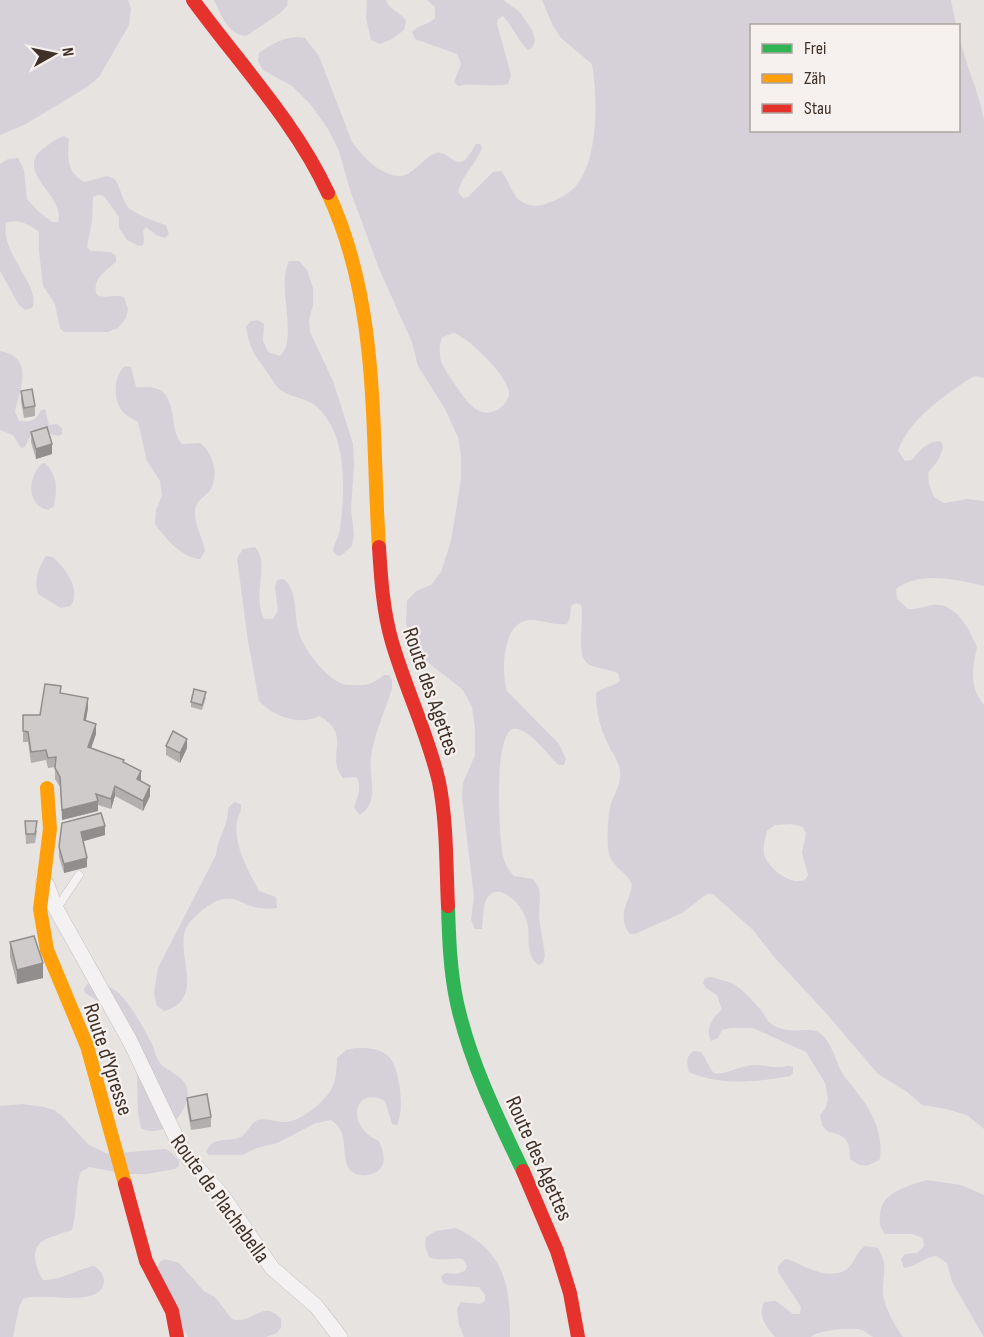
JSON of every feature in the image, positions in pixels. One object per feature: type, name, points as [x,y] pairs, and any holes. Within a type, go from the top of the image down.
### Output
[{"type":"street","name":"Route des Agettes","points":[[194,0],[216,33],[291,127],[337,211],[355,259],[362,290],[370,350],[384,605],[396,658],[425,731],[440,786],[450,938],[457,1001],[472,1055],[548,1226],[564,1269],[574,1307],[578,1337]]},
{"type":"street","name":"Route d'Ypresse","points":[[46,788],[54,829],[40,909],[47,950],[87,1046],[146,1261],[172,1311],[177,1337]]},
{"type":"street","name":"Route de Plachebella","points":[[43,883],[47,885],[55,907],[130,1041],[183,1152],[221,1194],[272,1268],[316,1306],[340,1337]]},
{"type":"lane","points":[[55,907],[59,905],[79,875]]},
{"type":"shaded area","points":[[0,0],[128,0],[131,8],[129,25],[99,77],[87,87],[26,124],[0,135]]},
{"type":"shaded area","points":[[214,0],[288,0],[287,6],[279,14],[246,36],[230,28]]},
{"type":"shaded area","points":[[367,0],[386,0],[406,20],[404,30],[380,44],[371,40],[366,18]]},
{"type":"shaded area","points":[[427,0],[503,0],[520,12],[532,30],[535,40],[533,47],[528,50],[503,16],[498,19],[497,24],[511,75],[508,84],[458,86],[454,82],[461,64],[457,54],[415,39],[412,32],[435,18],[435,7]]},
{"type":"shaded area","points":[[542,0],[951,0],[956,24],[750,24],[750,132],[960,132],[960,39],[982,109],[984,120],[984,378],[974,376],[930,408],[911,428],[898,451],[905,461],[912,460],[928,444],[941,441],[943,447],[939,459],[928,473],[934,497],[944,503],[967,499],[984,501],[984,586],[951,579],[928,578],[906,583],[896,589],[897,599],[908,609],[940,605],[955,612],[966,625],[977,647],[973,677],[976,691],[984,705],[984,1129],[967,1115],[922,1105],[906,1091],[878,1074],[774,957],[753,930],[713,894],[707,894],[682,913],[635,934],[630,934],[625,926],[624,911],[631,892],[631,882],[612,861],[608,847],[609,811],[619,785],[620,771],[601,727],[596,700],[596,693],[620,681],[618,673],[590,665],[585,661],[581,647],[581,605],[576,603],[571,606],[567,624],[533,620],[519,623],[508,639],[504,661],[507,691],[559,744],[566,759],[564,765],[559,765],[532,737],[519,729],[513,729],[507,735],[502,748],[499,809],[503,856],[514,876],[533,879],[539,888],[539,918],[545,955],[543,963],[539,965],[531,956],[525,916],[516,902],[506,895],[494,892],[486,899],[482,929],[475,929],[471,920],[474,897],[462,797],[463,783],[475,755],[472,707],[463,690],[424,659],[411,642],[406,623],[407,601],[416,591],[431,585],[441,572],[451,541],[461,479],[458,437],[445,409],[418,366],[412,342],[380,271],[350,190],[339,151],[328,129],[311,105],[292,86],[263,70],[258,61],[259,53],[275,43],[299,37],[305,38],[319,56],[352,142],[375,166],[390,174],[405,175],[428,157],[440,152],[461,162],[476,144],[480,144],[482,148],[458,192],[463,198],[468,197],[493,172],[501,171],[518,199],[528,205],[536,206],[555,201],[572,190],[581,179],[592,148],[595,94],[592,64],[561,38]],"holes":[[[454,333],[461,336],[495,368],[507,386],[509,395],[506,401],[492,412],[486,413],[473,407],[441,362],[442,337]],[[791,824],[803,827],[806,834],[802,853],[808,875],[805,880],[794,881],[782,876],[769,864],[765,856],[764,845],[767,831],[775,825]]]},
{"type":"shaded area","points":[[64,136],[69,139],[70,164],[79,179],[85,182],[107,176],[115,179],[127,206],[139,215],[166,225],[169,234],[165,238],[156,235],[146,227],[143,231],[143,245],[139,246],[127,240],[119,228],[119,217],[104,196],[93,197],[92,221],[87,247],[91,251],[111,252],[116,256],[116,262],[97,280],[97,295],[124,297],[128,309],[126,318],[118,328],[108,332],[64,332],[60,328],[55,304],[43,286],[39,232],[24,223],[6,223],[6,235],[14,258],[31,290],[34,299],[32,308],[25,310],[19,305],[0,271],[0,164],[8,159],[18,158],[24,170],[27,199],[52,222],[58,222],[59,212],[55,202],[41,183],[34,164],[37,154]]},
{"type":"shaded area","points":[[289,261],[299,261],[307,270],[313,288],[313,305],[309,320],[310,332],[333,381],[353,444],[351,510],[354,534],[352,546],[338,556],[333,551],[340,529],[343,481],[339,448],[334,433],[327,419],[314,404],[277,387],[254,353],[246,326],[251,321],[258,320],[264,324],[263,341],[268,352],[280,356],[288,338],[285,284]]},
{"type":"shaded area","points":[[0,351],[18,360],[21,367],[22,384],[15,412],[19,421],[33,420],[41,410],[45,409],[49,425],[57,424],[62,428],[62,434],[59,436],[35,432],[25,447],[21,448],[13,435],[0,430]]},
{"type":"shaded area","points":[[125,366],[131,367],[136,387],[154,388],[162,391],[167,397],[175,430],[182,444],[200,443],[211,458],[214,470],[213,483],[209,492],[195,507],[196,521],[205,551],[200,559],[180,551],[155,524],[156,510],[162,496],[160,481],[147,461],[138,422],[126,415],[116,397],[118,376]]},
{"type":"shaded area","points":[[45,463],[52,473],[56,488],[54,506],[48,510],[36,502],[31,490],[37,469]]},
{"type":"shaded area","points":[[255,547],[261,562],[259,599],[264,619],[273,619],[278,610],[275,587],[277,580],[284,579],[292,591],[302,641],[326,673],[346,685],[368,684],[384,675],[389,675],[392,680],[392,689],[372,748],[372,795],[366,809],[360,815],[354,808],[359,792],[358,781],[356,777],[343,778],[338,770],[337,738],[329,723],[319,716],[304,720],[288,718],[272,712],[259,701],[237,558],[243,549]]},
{"type":"shaded area","points":[[46,556],[53,557],[71,579],[74,599],[71,606],[61,608],[38,594],[37,574]]},
{"type":"shaded area","points":[[234,802],[241,804],[236,831],[243,858],[259,891],[276,897],[277,908],[257,908],[236,900],[221,900],[208,906],[191,920],[184,936],[187,985],[184,996],[177,1005],[164,1011],[157,1006],[154,993],[158,968],[216,855],[228,808]]},
{"type":"shaded area","points":[[711,977],[737,986],[775,1026],[789,1030],[815,1031],[824,1037],[842,1073],[873,1117],[879,1133],[880,1159],[865,1165],[854,1162],[850,1159],[846,1140],[828,1132],[822,1125],[820,1115],[828,1099],[825,1083],[806,1052],[753,1028],[722,1030],[718,1038],[711,1041],[710,1024],[722,1010],[717,995],[706,988],[703,983],[705,978]]},
{"type":"shaded area","points":[[87,984],[111,988],[119,993],[136,1015],[160,1063],[185,1084],[188,1097],[185,1105],[181,1114],[167,1127],[150,1131],[141,1128],[137,1076],[140,1056],[116,1012],[85,993],[84,989]]},
{"type":"shaded area","points":[[368,1048],[387,1055],[395,1068],[400,1088],[401,1109],[397,1125],[392,1124],[385,1101],[366,1098],[357,1109],[357,1118],[361,1126],[379,1141],[382,1149],[383,1164],[377,1172],[361,1175],[351,1171],[346,1161],[342,1135],[337,1124],[331,1120],[316,1123],[277,1143],[242,1155],[209,1155],[206,1152],[212,1144],[220,1140],[241,1136],[258,1120],[292,1121],[311,1110],[331,1090],[336,1075],[337,1058],[346,1050]]},
{"type":"shaded area","points":[[694,1051],[701,1052],[714,1073],[755,1065],[789,1066],[793,1067],[793,1073],[790,1076],[739,1082],[713,1079],[689,1072],[688,1058]]},
{"type":"shaded area","points":[[23,1104],[54,1110],[89,1145],[108,1154],[165,1149],[179,1161],[179,1166],[175,1169],[147,1174],[126,1174],[89,1167],[81,1172],[72,1230],[42,1241],[35,1251],[35,1256],[43,1280],[56,1279],[94,1266],[103,1276],[101,1290],[83,1297],[23,1299],[19,1307],[13,1337],[0,1337],[0,1106]]},
{"type":"shaded area","points":[[927,1180],[961,1185],[984,1195],[984,1337],[952,1282],[947,1263],[937,1256],[904,1268],[901,1259],[905,1254],[917,1253],[924,1246],[923,1238],[912,1234],[885,1234],[881,1227],[881,1208],[885,1201],[896,1191]]},
{"type":"shaded area","points":[[456,1228],[485,1248],[495,1259],[502,1272],[509,1302],[510,1337],[464,1337],[459,1325],[457,1309],[461,1302],[480,1304],[485,1301],[485,1295],[479,1287],[443,1283],[441,1277],[445,1273],[456,1274],[465,1271],[467,1266],[463,1259],[429,1257],[425,1246],[426,1237],[436,1231]]},
{"type":"shaded area","points":[[865,1246],[878,1248],[881,1254],[884,1265],[884,1300],[903,1337],[874,1337],[862,1330],[851,1329],[828,1331],[811,1337],[775,1337],[762,1317],[764,1302],[776,1301],[793,1314],[800,1314],[801,1307],[778,1272],[778,1266],[785,1259],[818,1272],[839,1273],[851,1265]]},
{"type":"shaded area","points":[[165,1259],[179,1263],[204,1291],[215,1297],[232,1319],[246,1319],[269,1311],[281,1319],[281,1328],[277,1333],[266,1337],[188,1337],[176,1315],[157,1267]]},
{"type":"building","points":[[32,389],[35,406],[24,408],[21,391]]},
{"type":"building","points":[[47,427],[52,444],[36,449],[31,432]]},
{"type":"building","points":[[45,684],[61,686],[60,693],[88,698],[84,720],[96,724],[88,747],[124,760],[123,762],[141,771],[137,779],[150,786],[143,801],[115,786],[111,799],[96,794],[98,801],[62,810],[60,777],[55,768],[56,757],[48,758],[46,750],[31,752],[28,732],[23,731],[23,715],[40,715]]},
{"type":"building","points":[[194,689],[206,692],[202,705],[191,702]]},
{"type":"building","points":[[173,731],[187,739],[180,753],[166,746]]},
{"type":"building","points":[[101,813],[105,826],[81,832],[87,858],[64,864],[59,847],[62,823]]},
{"type":"building","points":[[25,821],[37,821],[35,834],[26,834]]},
{"type":"building","points":[[34,936],[43,963],[17,970],[10,942]]},
{"type":"building","points":[[207,1094],[211,1117],[191,1121],[187,1098]]},
{"type":"traffic: fast","points":[[448,906],[453,979],[469,1047],[485,1089],[523,1171]]},
{"type":"traffic: slow","points":[[328,193],[345,235],[357,279],[365,323],[373,412],[379,547]]},
{"type":"traffic: slow","points":[[47,788],[50,829],[40,909],[47,950],[87,1046],[125,1184]]},
{"type":"traffic: jam","points":[[193,0],[283,117],[315,167],[328,193]]},
{"type":"traffic: jam","points":[[379,547],[386,619],[429,747],[442,797],[448,906]]},
{"type":"traffic: jam","points":[[523,1171],[557,1251],[570,1293],[578,1337]]},
{"type":"traffic: jam","points":[[125,1184],[146,1261],[172,1311],[177,1337]]}]
